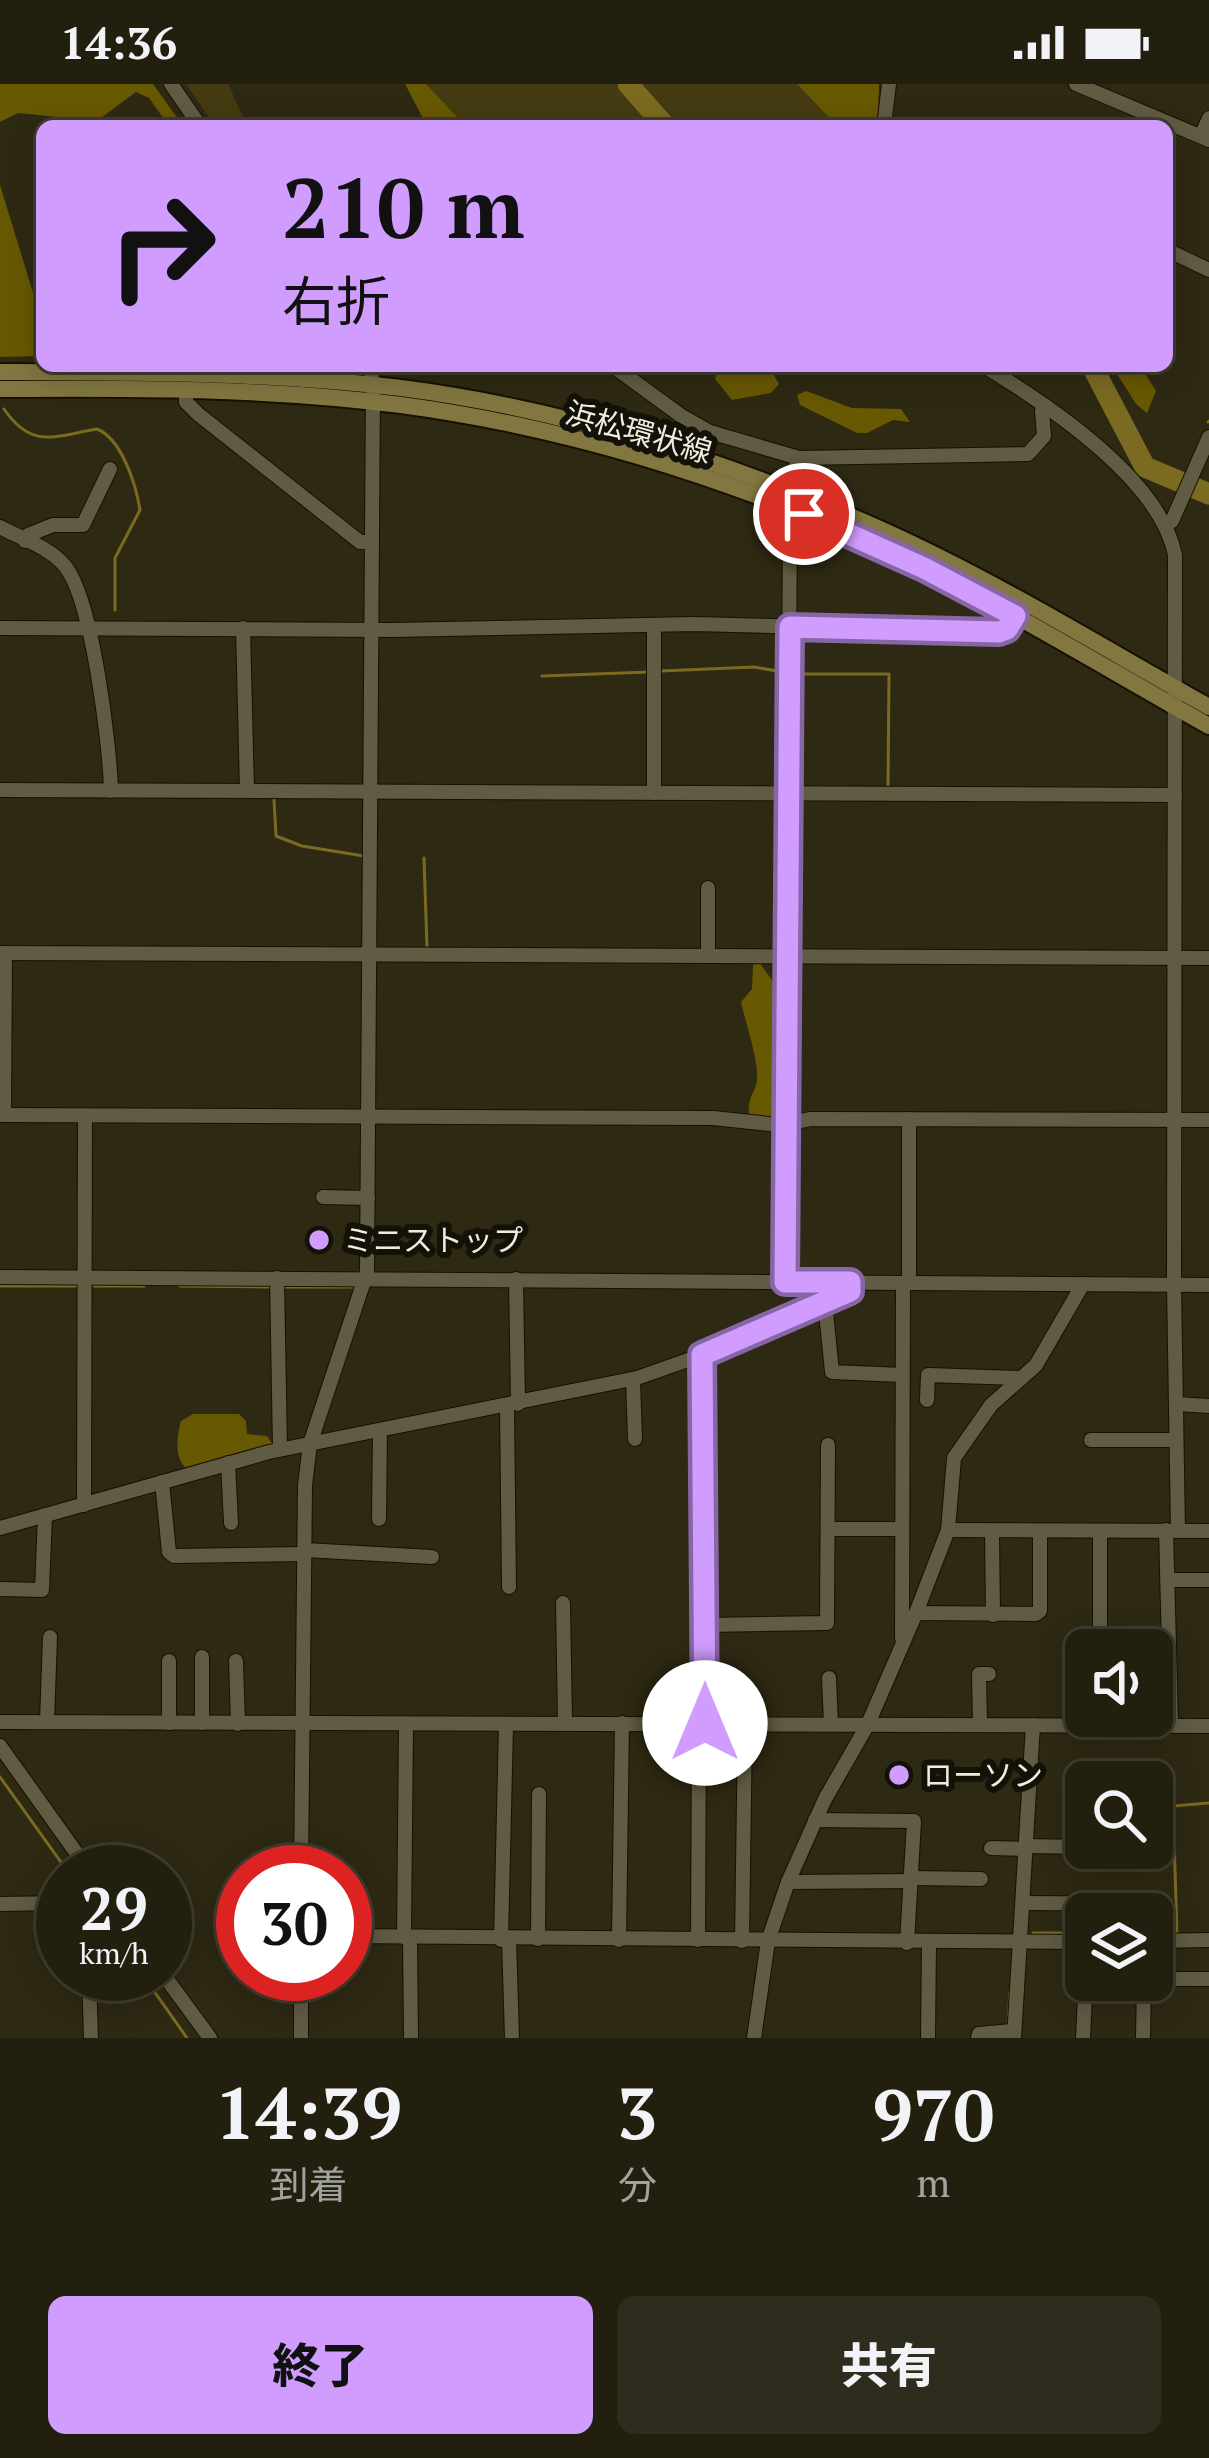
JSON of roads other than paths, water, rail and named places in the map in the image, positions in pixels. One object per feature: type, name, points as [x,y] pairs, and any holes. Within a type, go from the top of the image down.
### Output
[{"type":"main road","name":"浜松環状線","points":[[0,372],[214,373],[373,394],[566,438],[680,470],[795,511],[913,562],[1176,698],[1209,707]]},
{"type":"main road","name":"浜松環状線","points":[[0,389],[373,394],[479,402],[583,425],[787,490],[968,571],[1176,698],[1209,726]]},
{"type":"street","points":[[171,84],[196,120]]},
{"type":"street","points":[[889,84],[889,120]]},
{"type":"street","points":[[1076,84],[1167,120]]},
{"type":"street","points":[[1173,123],[1205,138],[1209,118]]},
{"type":"street","points":[[1173,253],[1209,270]]},
{"type":"street","points":[[302,1845],[310,1444],[365,1278],[371,372]]},
{"type":"street","points":[[621,372],[695,424],[741,443],[800,458],[1028,454],[1044,436],[1042,411],[1046,406]]},
{"type":"street","points":[[993,372],[1046,406],[1147,495],[1166,524],[1176,569],[1177,1404],[1170,1629]]},
{"type":"street","points":[[186,388],[186,402],[198,414],[360,542],[372,542]]},
{"type":"street","points":[[1166,524],[1172,521],[1209,436]]},
{"type":"street","points":[[787,490],[800,458]]},
{"type":"street","points":[[25,541],[53,524],[83,525],[110,469]]},
{"type":"street","points":[[785,1282],[790,523],[795,511]]},
{"type":"street","points":[[0,527],[51,554],[68,570],[89,628],[111,791]]},
{"type":"street","points":[[0,628],[654,625],[999,632],[1015,616]]},
{"type":"street","points":[[654,625],[654,793]]},
{"type":"street","points":[[243,628],[248,791]]},
{"type":"street","points":[[0,790],[1175,795]]},
{"type":"street","points":[[708,888],[708,956]]},
{"type":"street","points":[[1209,958],[2,953],[2,1115],[713,1118],[752,1125],[811,1119],[1209,1120]]},
{"type":"street","points":[[84,1505],[85,1116]]},
{"type":"street","points":[[902,1642],[909,1119]]},
{"type":"street","points":[[323,1197],[368,1198]]},
{"type":"street","points":[[0,1277],[1209,1285]]},
{"type":"street","points":[[277,1278],[280,1449]]},
{"type":"street","points":[[508,1587],[516,1279]]},
{"type":"street","points":[[0,1528],[280,1449],[633,1379],[702,1355],[850,1291],[850,1282]]},
{"type":"street","points":[[754,2038],[768,1940],[788,1882],[815,1820],[868,1724],[916,1613],[948,1530],[954,1458],[991,1405],[1036,1365],[1083,1284]]},
{"type":"street","points":[[825,1302],[832,1372],[902,1375]]},
{"type":"street","points":[[698,1940],[706,1625],[702,1355]]},
{"type":"street","points":[[926,1400],[928,1375],[1021,1378]]},
{"type":"street","points":[[633,1379],[635,1439]]},
{"type":"street","points":[[1177,1404],[1209,1406]]},
{"type":"street","points":[[379,1519],[380,1430]]},
{"type":"street","points":[[1091,1440],[1175,1440]]},
{"type":"street","points":[[706,1625],[827,1623],[828,1445]]},
{"type":"street","points":[[228,1463],[231,1523]]},
{"type":"street","points":[[162,1482],[174,1556],[305,1552],[432,1557]]},
{"type":"street","points":[[0,1589],[41,1590],[45,1515]]},
{"type":"street","points":[[828,1529],[900,1529]]},
{"type":"street","points":[[948,1530],[1209,1531]]},
{"type":"street","points":[[916,1613],[1036,1614],[1040,1611],[1040,1531]]},
{"type":"street","points":[[1100,1531],[1100,1629]]},
{"type":"street","points":[[992,1532],[994,1615]]},
{"type":"street","points":[[1169,1580],[1209,1580]]},
{"type":"street","points":[[563,1603],[565,1722]]},
{"type":"street","points":[[47,1722],[50,1637]]},
{"type":"street","points":[[202,1657],[202,1724]]},
{"type":"street","points":[[169,1661],[169,1723]]},
{"type":"street","points":[[236,1661],[238,1724]]},
{"type":"street","points":[[980,1725],[979,1674],[989,1674]]},
{"type":"street","points":[[829,1678],[831,1724]]},
{"type":"street","points":[[0,1722],[1065,1723]]},
{"type":"street","points":[[619,1940],[622,1723]]},
{"type":"street","points":[[742,1941],[745,1724]]},
{"type":"street","points":[[406,1725],[411,2038]]},
{"type":"street","points":[[506,1725],[505,1940],[512,2038]]},
{"type":"street","points":[[978,2038],[979,2034],[1009,2034],[1021,1944],[1033,1725]]},
{"type":"street","points":[[1173,1726],[1209,1726]]},
{"type":"street","points":[[0,1746],[71,1845]]},
{"type":"street","points":[[538,1939],[539,1794]]},
{"type":"street","points":[[815,1820],[914,1821],[908,1942]]},
{"type":"street","points":[[991,1848],[1065,1847]]},
{"type":"street","points":[[788,1882],[980,1879]]},
{"type":"street","points":[[0,1904],[36,1903]]},
{"type":"street","points":[[1023,1903],[1065,1903]]},
{"type":"street","points":[[372,1937],[1065,1943]]},
{"type":"street","points":[[1173,1941],[1209,1940]]},
{"type":"street","points":[[928,2038],[929,1943]]},
{"type":"street","points":[[1173,1979],[1209,1979]]},
{"type":"street","points":[[90,2001],[91,2038]]},
{"type":"street","points":[[183,2001],[210,2038]]},
{"type":"street","points":[[301,2001],[301,2038]]},
{"type":"street","points":[[1083,2038],[1085,2001]]},
{"type":"street","points":[[1143,2038],[1146,2001]]},
{"type":"waterway","points":[[628,84],[660,120]]},
{"type":"waterway","points":[[1095,372],[1145,467],[1209,494]]},
{"type":"waterway","points":[[4,409],[35,435],[57,437],[97,429],[121,452],[140,510],[115,558],[115,610]]},
{"type":"waterway","points":[[661,671],[754,667],[783,672]]},
{"type":"waterway","points":[[542,676],[648,672]]},
{"type":"waterway","points":[[797,674],[889,674],[888,788]]},
{"type":"waterway","points":[[274,800],[276,836],[302,846],[364,856]]},
{"type":"waterway","points":[[424,858],[427,948]]},
{"type":"waterway","points":[[0,1286],[77,1286]]},
{"type":"waterway","points":[[94,1286],[144,1286]]},
{"type":"waterway","points":[[180,1286],[270,1287]]},
{"type":"waterway","points":[[283,1287],[353,1287]]},
{"type":"waterway","points":[[0,1777],[49,1845]]},
{"type":"waterway","points":[[1173,1934],[1177,1934],[1173,1806],[1209,1803]]},
{"type":"waterway","points":[[1033,1933],[1065,1933]]},
{"type":"waterway","points":[[1008,2024],[1010,1992]]},
{"type":"waterway","points":[[161,2001],[187,2038]]},
{"type":"place","name":"ミニストップ","points":[[319,1240]]},
{"type":"place","name":"ローソン","points":[[899,1775]]}]
